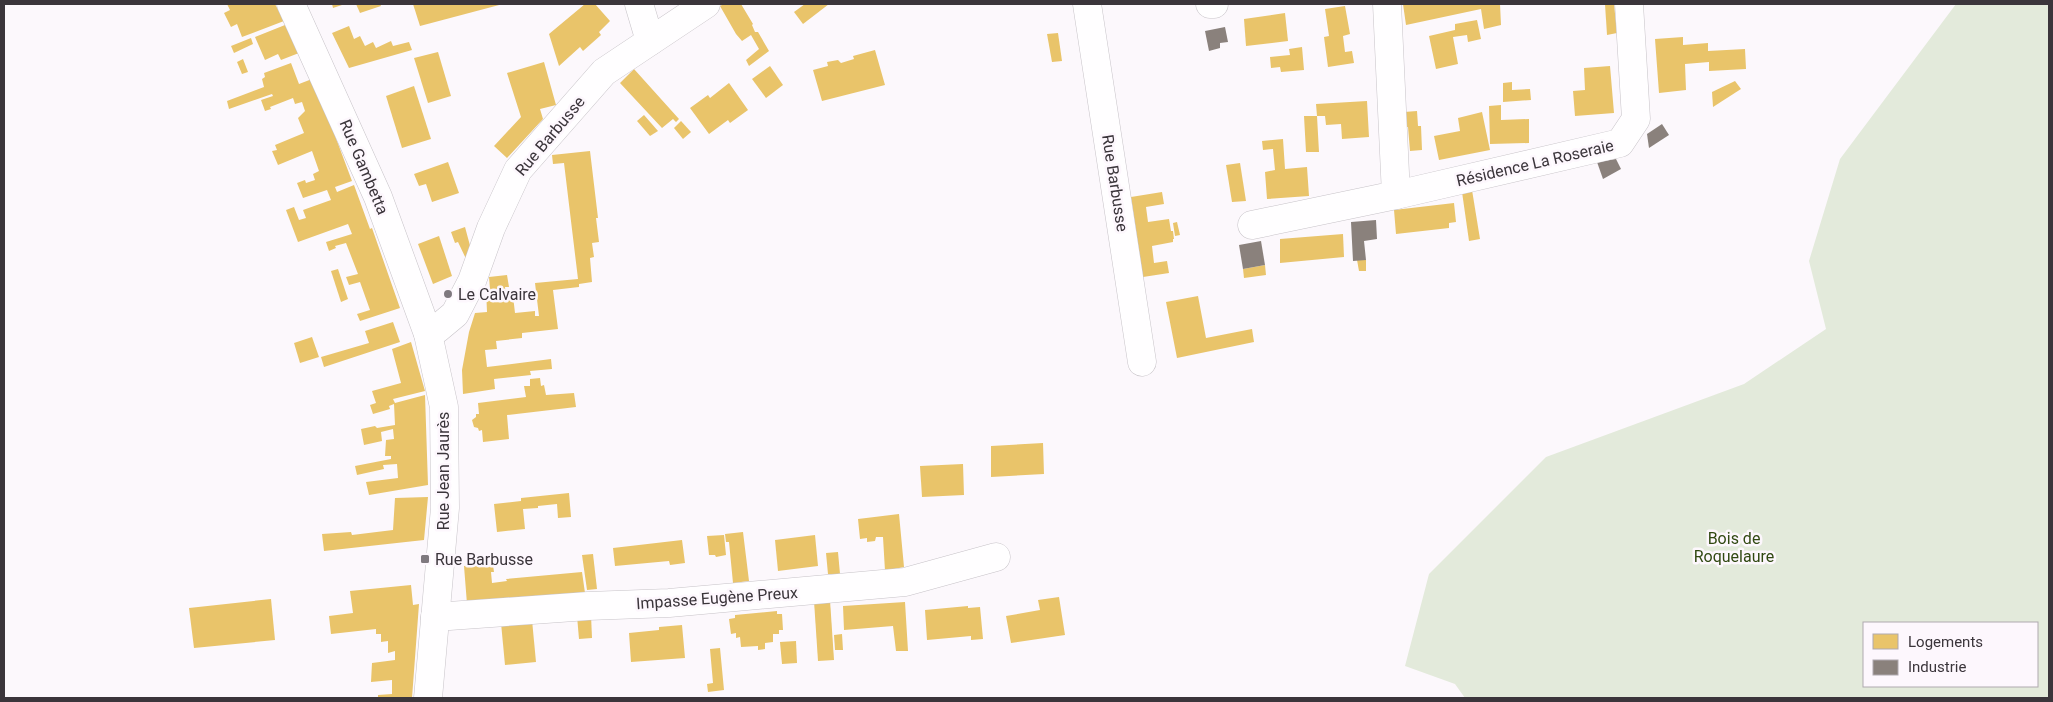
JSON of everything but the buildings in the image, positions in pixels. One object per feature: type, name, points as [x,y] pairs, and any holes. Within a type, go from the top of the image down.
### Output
[{"type":"street","name":"Rue Gambetta","points":[[291,4],[378,197],[428,334]]},
{"type":"street","points":[[639,4],[650,41]]},
{"type":"street","name":"Rue Barbusse","points":[[428,334],[437,329],[454,314],[472,281],[491,228],[518,170],[604,72],[706,4]]},
{"type":"street","name":"Rue Barbusse","points":[[1087,4],[1142,362]]},
{"type":"street","points":[[1387,4],[1396,195]]},
{"type":"street","name":"Résidence La Roseraie","points":[[1252,225],[1396,195],[1620,143],[1636,119],[1629,4]]},
{"type":"street","name":"Rue Jean Jaurès","points":[[428,334],[444,407],[446,465],[445,508],[428,698]]},
{"type":"street","name":"Impasse Eugène Preux","points":[[435,617],[580,606],[669,603],[905,582],[996,557]]},
{"type":"green space","name":"Bois de Roquelaure","points":[[1956,4],[2049,4],[2049,698],[1465,698],[1455,684],[1405,666],[1429,574],[1546,457],[1744,384],[1826,329],[1809,261],[1840,159]]},
{"type":"place","name":"Le Calvaire","points":[[448,294]]},
{"type":"place","name":"Rue Barbusse","points":[[425,559]]}]
